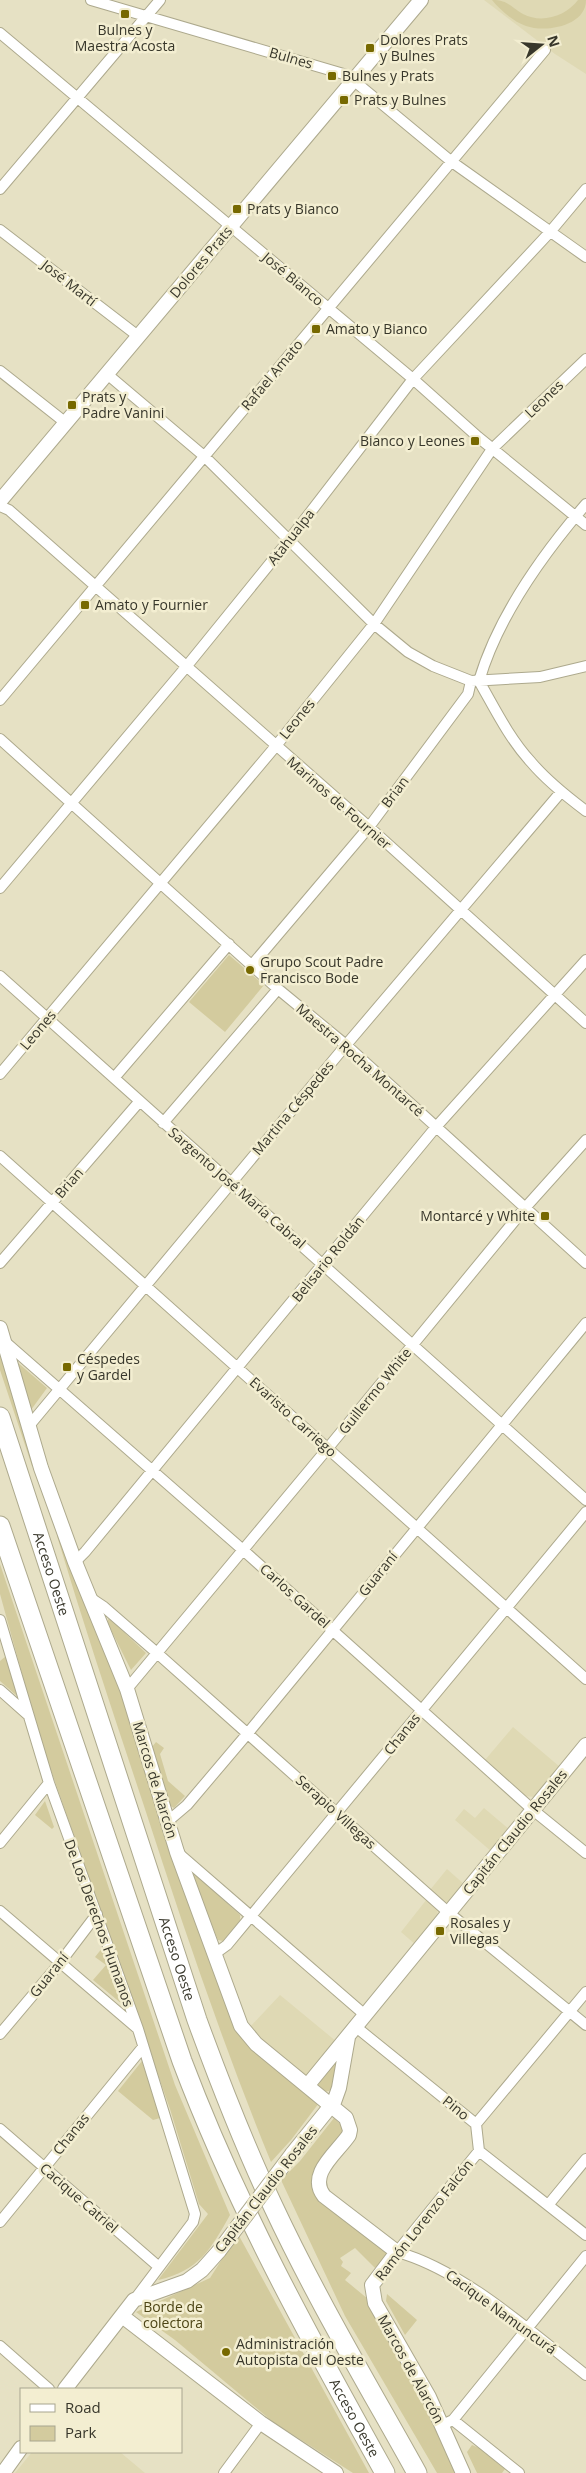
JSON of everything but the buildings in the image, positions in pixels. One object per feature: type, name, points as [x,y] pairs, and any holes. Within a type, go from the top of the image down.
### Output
[{"type":"highway","name":"Acceso Oeste","points":[[0,1417],[197,2020],[234,2118],[274,2208],[302,2264],[417,2473]]},
{"type":"highway","name":"Acceso Oeste","points":[[0,1526],[182,2061],[206,2126],[266,2255],[385,2473]]},
{"type":"street","name":"Bulnes","points":[[91,0],[334,70],[353,80],[452,162],[586,257]]},
{"type":"street","points":[[0,189],[160,0]]},
{"type":"street","name":"Dolores Prats","points":[[0,501],[421,0]]},
{"type":"street","name":"José Bianco","points":[[0,33],[586,525]]},
{"type":"street","name":"Rafael Amato","points":[[0,700],[545,50]]},
{"type":"street","name":"Atahualpa","points":[[0,888],[73,804],[186,667],[289,540],[413,379],[550,232],[586,189]]},
{"type":"street","name":"José Martí","points":[[0,230],[138,336]]},
{"type":"street","name":"Leones","points":[[0,1074],[275,747],[374,624],[492,448],[586,359]]},
{"type":"street","points":[[0,371],[66,423]]},
{"type":"street","points":[[107,374],[204,456],[374,624],[408,652],[433,666],[475,681],[540,677],[586,666]]},
{"type":"street","name":"Brian","points":[[252,965],[369,827],[468,694],[504,620],[538,568],[586,504]]},
{"type":"street","name":"Marinos de Fournier","points":[[0,506],[9,510],[275,747],[369,827],[586,1023]]},
{"type":"street","points":[[475,681],[515,742],[531,762],[561,792],[586,811]]},
{"type":"street","name":"Maestra Rocha Montarcé","points":[[0,739],[278,988],[346,1045],[586,1262]]},
{"type":"street","name":"Martina Céspedes","points":[[28,1427],[459,910],[561,792]]},
{"type":"street","points":[[114,1078],[229,944]]},
{"type":"street","name":"Belisario Roldán","points":[[74,1562],[85,1552],[436,1127],[586,960]]},
{"type":"street","name":"Sargento José María Cabral","points":[[0,976],[586,1500]]},
{"type":"street","points":[[163,1123],[278,988]]},
{"type":"street","name":"Brian","points":[[0,1263],[139,1102]]},
{"type":"street","name":"Guillermo White","points":[[127,1689],[413,1346],[525,1208],[586,1140]]},
{"type":"street","name":"Evaristo Carriego","points":[[0,1156],[586,1678]]},
{"type":"street","name":"Guaraní","points":[[167,1822],[187,1804],[248,1733],[586,1323]]},
{"type":"street","name":"Carlos Gardel","points":[[2,1334],[152,1471],[333,1630],[533,1810],[586,1853]]},
{"type":"street","name":"Marcos de Alarcón","points":[[2,1334],[28,1427],[74,1562],[127,1689],[177,1852],[244,2031],[256,2044],[346,2118],[350,2130],[346,2139],[320,2172],[318,2186]]},
{"type":"street","name":"Chanas","points":[[216,1953],[227,1945],[338,1813],[586,1512]]},
{"type":"street","name":"Serapio Villegas","points":[[89,1597],[104,1607],[157,1653],[449,1913],[586,2025]]},
{"type":"street","name":"De Los Derechos Humanos","points":[[0,1620],[50,1784],[138,2029],[194,2208],[194,2218],[191,2225],[158,2267]]},
{"type":"street","points":[[0,1654],[7,1644]]},
{"type":"street","points":[[0,1690],[28,1715]]},
{"type":"street","name":"Capitán Claudio Rosales","points":[[307,2086],[586,1745]]},
{"type":"street","points":[[0,1843],[50,1784]]},
{"type":"street","points":[[177,1852],[365,2015]]},
{"type":"street","points":[[0,1911],[59,1964],[138,2029]]},
{"type":"street","name":"Guaraní","points":[[0,2034],[59,1964],[97,1914]]},
{"type":"street","points":[[476,2124],[586,1992]]},
{"type":"street","name":"Capitán Claudio Rosales","points":[[134,2300],[187,2281],[202,2270],[219,2251],[292,2154],[331,2106],[339,2088],[352,2032]]},
{"type":"street","name":"Pino","points":[[352,2032],[476,2124],[479,2151]]},
{"type":"street","name":"Chanas","points":[[0,2222],[143,2047]]},
{"type":"street","name":"Cacique Catriel","points":[[0,2129],[158,2267]]},
{"type":"street","points":[[479,2151],[549,2204],[586,2235]]},
{"type":"street","name":"Ramón Lorenzo Falcón","points":[[372,2292],[372,2285],[397,2252],[479,2151]]},
{"type":"street","points":[[549,2204],[586,2159]]},
{"type":"street","name":"Cacique Namuncurá","points":[[318,2186],[324,2196],[397,2252],[414,2257],[453,2276],[527,2329],[586,2375]]},
{"type":"street","points":[[519,2473],[447,2423],[586,2256]]},
{"type":"street","points":[[66,2388],[158,2267]]},
{"type":"street","name":"Marcos de Alarcón","points":[[372,2292],[381,2316],[429,2397],[447,2423],[463,2473]]},
{"type":"street","points":[[122,2316],[260,2423],[336,2473]]},
{"type":"street","points":[[0,2346],[48,2388]]},
{"type":"street","points":[[224,2473],[260,2423]]},
{"type":"street","points":[[3,2473],[20,2449]]},
{"type":"shaded area","points":[[484,0],[586,0],[586,74],[555,54]]},
{"type":"shaded area","points":[[513,1727],[560,1767],[538,1795],[534,1797],[525,1796],[485,1760]]},
{"type":"shaded area","points":[[484,1808],[510,1830],[492,1852],[455,1820],[464,1809],[475,1818]]},
{"type":"shaded area","points":[[447,1869],[465,1885],[449,1902],[446,1902],[430,1890]]},
{"type":"shaded area","points":[[427,1899],[437,1908],[438,1916],[416,1945],[401,1932]]},
{"type":"shaded area","points":[[280,1995],[337,2042],[308,2076],[305,2077],[248,2029]]},
{"type":"shaded area","points":[[31,2453],[121,2453],[145,2473],[15,2473]]},
{"type":"green space","points":[[492,0],[505,2],[530,17],[546,18],[560,14],[573,6],[578,0],[586,0],[584,9],[572,21],[554,28],[544,29],[526,26],[516,21],[503,12]]},
{"type":"green space","points":[[229,955],[264,985],[225,1032],[189,1002]]},
{"type":"green space","points":[[0,1354],[34,1464],[32,1466],[0,1370]]},
{"type":"green space","points":[[17,1362],[47,1388],[28,1414]]},
{"type":"green space","points":[[59,1534],[119,1685],[237,2030],[319,2103],[291,2140],[271,2162],[204,1985],[110,1705],[57,1536]]},
{"type":"green space","points":[[0,1564],[175,2085],[230,2215],[210,2248],[202,2257],[184,2271],[158,2280],[208,2214],[199,2204],[170,2109],[40,1739],[0,1594]]},
{"type":"green space","points":[[109,1618],[146,1653],[131,1670],[107,1622]]},
{"type":"green space","points":[[6,1656],[17,1696],[0,1681],[0,1661]]},
{"type":"green space","points":[[156,1742],[164,1748],[160,1754],[168,1781],[185,1796],[174,1808],[169,1805],[152,1747]]},
{"type":"green space","points":[[45,1801],[54,1827],[52,1829],[35,1815]]},
{"type":"green space","points":[[187,1867],[240,1915],[240,1921],[223,1941],[218,1940]]},
{"type":"green space","points":[[103,1947],[122,2004],[93,1980],[106,1965],[95,1957]]},
{"type":"green space","points":[[337,2058],[332,2088],[329,2091],[322,2092],[317,2082]]},
{"type":"green space","points":[[142,2061],[160,2118],[153,2120],[118,2091]]},
{"type":"green space","points":[[334,2118],[342,2126],[344,2136],[314,2178],[387,2250],[387,2256],[375,2268],[355,2248],[340,2258],[343,2262],[341,2266],[351,2273],[345,2280],[368,2299],[378,2324],[430,2411],[459,2473],[437,2473],[345,2316],[281,2180],[300,2161]]},
{"type":"green space","name":"Borde de colectora","points":[[238,2234],[369,2473],[353,2473],[273,2422],[175,2340],[136,2312],[210,2278]]},
{"type":"green space","points":[[387,2294],[417,2320],[405,2335],[386,2301]]},
{"type":"green space","points":[[472,2445],[479,2448],[505,2469],[502,2473],[477,2473],[467,2452]]},
{"type":"place","name":"Bulnes y Maestra Acosta","points":[[125,14]]},
{"type":"place","name":"Dolores Prats y Bulnes","points":[[370,48]]},
{"type":"place","name":"Bulnes y Prats","points":[[332,76]]},
{"type":"place","name":"Prats y Bulnes","points":[[344,100]]},
{"type":"place","name":"Prats y Bianco","points":[[237,209]]},
{"type":"place","name":"Amato y Bianco","points":[[316,329]]},
{"type":"place","name":"Prats y Padre Vanini","points":[[72,405]]},
{"type":"place","name":"Bianco y Leones","points":[[475,441]]},
{"type":"place","name":"Amato y Fournier","points":[[85,605]]},
{"type":"place","name":"Grupo Scout Padre Francisco Bode","points":[[250,970]]},
{"type":"place","name":"Montarcé y White","points":[[545,1216]]},
{"type":"place","name":"Céspedes y Gardel","points":[[67,1367]]},
{"type":"place","name":"Rosales y Villegas","points":[[440,1931]]},
{"type":"place","name":"Administración Autopista del Oeste","points":[[226,2352]]}]
